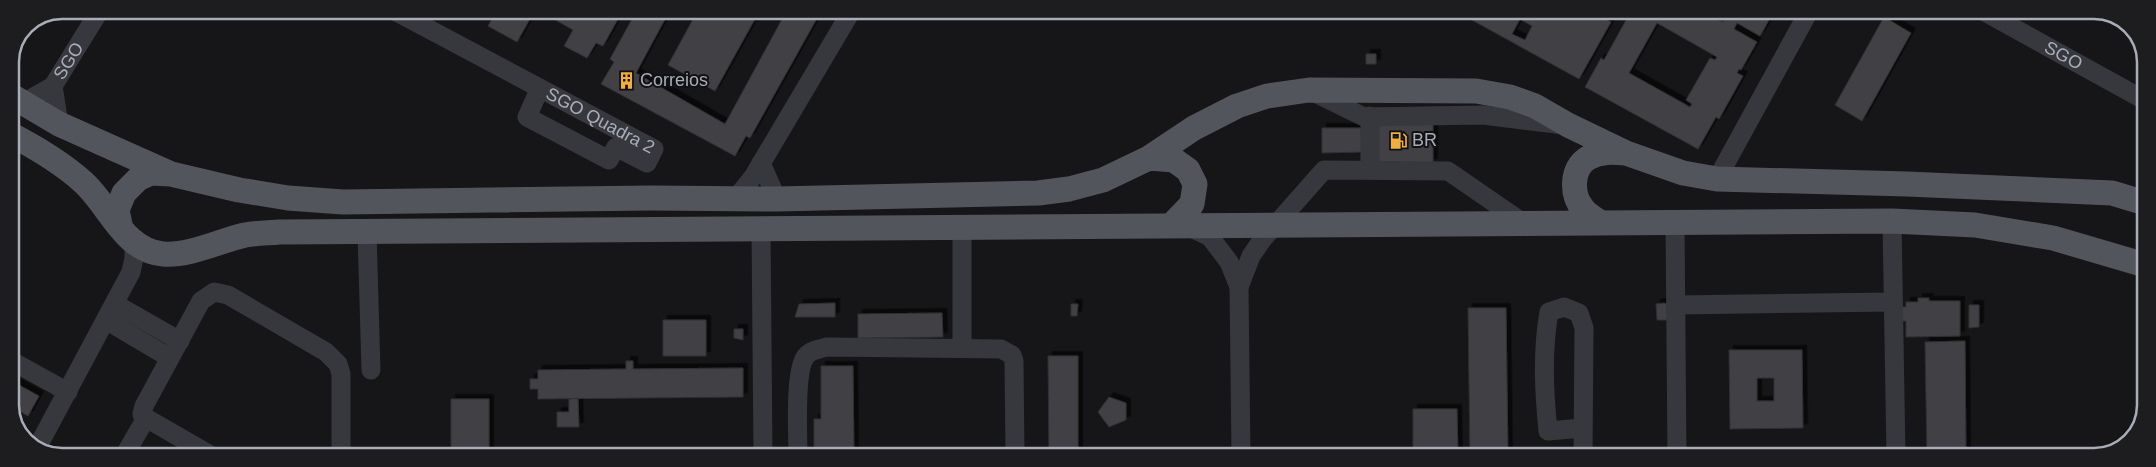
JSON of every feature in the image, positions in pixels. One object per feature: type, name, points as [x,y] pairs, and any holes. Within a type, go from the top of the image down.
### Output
[{"type":"main road","points":[[127,236],[117,210],[124,193],[138,179],[151,173],[171,174],[239,190],[288,198],[343,202],[777,199],[1038,193],[1069,189],[1103,180],[1149,158],[1194,128],[1238,106],[1268,96],[1309,90],[1476,91],[1510,97],[1535,106],[1568,125],[1626,153],[1683,173],[1717,180],[1907,184],[2112,193],[2137,201]]},
{"type":"main road","points":[[19,100],[59,124],[171,174]]},
{"type":"main road","points":[[19,138],[34,146],[83,181],[101,200],[127,236],[162,254],[176,254],[247,235],[279,232],[1892,221],[1975,225],[2053,238],[2137,263]]},
{"type":"main road","points":[[1601,223],[1582,209],[1573,186],[1577,172],[1587,158],[1606,152],[1626,153]]},
{"type":"main road","points":[[1149,158],[1174,160],[1188,170],[1195,184],[1192,204],[1179,226]]},
{"type":"street","name":"SGO","points":[[19,98],[53,86],[94,19]]},
{"type":"street","name":"SGO Quadra 2","points":[[410,19],[540,88],[654,149],[647,163],[616,147],[609,160],[527,117],[540,88]]},
{"type":"street","points":[[737,198],[761,162],[847,19]]},
{"type":"street","points":[[1717,180],[1806,19]]},
{"type":"street","name":"SGO","points":[[2010,19],[2137,96]]},
{"type":"street","name":"SGO","points":[[53,86],[59,124]]},
{"type":"street","points":[[1309,90],[1364,117],[1483,115],[1568,125]]},
{"type":"street","points":[[1370,116],[1370,170]]},
{"type":"street","points":[[761,162],[777,199]]},
{"type":"street","points":[[1239,287],[1251,256],[1262,240],[1324,170],[1448,171],[1525,224]]},
{"type":"street","points":[[1892,221],[1896,448]]},
{"type":"street","points":[[1675,222],[1677,448]]},
{"type":"street","points":[[1179,226],[1210,237],[1229,262],[1239,287],[1241,448]]},
{"type":"street","points":[[962,227],[962,347]]},
{"type":"street","points":[[761,229],[762,448]]},
{"type":"street","points":[[367,232],[371,370]]},
{"type":"street","points":[[40,442],[131,272],[134,258],[127,236]]},
{"type":"street","points":[[198,448],[142,414],[144,406],[201,301],[214,292],[228,296],[326,352],[338,364],[341,374],[341,448]]},
{"type":"street","points":[[1676,305],[1894,302]]},
{"type":"street","points":[[1583,428],[1548,431],[1543,384],[1546,329],[1549,312],[1564,307],[1579,314],[1584,328],[1583,448]]},
{"type":"street","points":[[110,312],[180,341]]},
{"type":"street","points":[[110,312],[170,358]]},
{"type":"street","points":[[798,448],[798,382],[801,368],[806,356],[816,350],[827,347],[962,347],[1001,349],[1012,355],[1014,362],[1015,448]]},
{"type":"street","points":[[19,365],[68,392]]},
{"type":"street","points":[[129,448],[146,418]]},
{"type":"building","points":[[492,19],[530,19],[517,42],[488,26]]},
{"type":"building","points":[[554,19],[618,19],[603,46],[596,43],[587,58],[564,46],[573,30]]},
{"type":"building","name":"Correios","points":[[632,19],[665,19],[636,73],[725,124],[782,19],[817,19],[750,138],[746,136],[735,156],[601,84],[614,62],[610,59]]},
{"type":"building","points":[[693,19],[755,19],[715,91],[668,65]]},
{"type":"building","points":[[1470,19],[1520,19],[1606,19],[1611,22],[1579,79]],"holes":[[[1520,19],[1532,26],[1525,40],[1512,34]]]},
{"type":"building","points":[[1627,19],[1718,19],[1723,22],[1724,19],[1770,19],[1760,36],[1737,23],[1734,29],[1757,42],[1741,70],[1739,69],[1737,73],[1743,76],[1719,119],[1716,117],[1698,149],[1585,87],[1601,58],[1604,60]],"holes":[[[1657,23],[1717,57],[1715,60],[1710,58],[1686,100],[1692,104],[1690,107],[1629,73]]]},
{"type":"building","points":[[1883,19],[1887,19],[1911,33],[1862,121],[1835,105]]},
{"type":"building","points":[[1366,54],[1376,54],[1376,64],[1366,64]]},
{"type":"building","name":"BR","points":[[1433,123],[1433,163],[1377,163],[1376,124]]},
{"type":"building","points":[[1322,128],[1361,128],[1362,152],[1322,153]]},
{"type":"building","points":[[1918,298],[1929,298],[1929,301],[1960,301],[1960,336],[1906,337],[1906,321],[1902,321],[1902,307],[1906,307],[1906,302],[1918,302]]},
{"type":"building","points":[[835,303],[835,317],[795,317],[799,304]]},
{"type":"building","points":[[1071,304],[1078,304],[1077,316],[1071,316]]},
{"type":"building","points":[[1656,304],[1667,304],[1667,320],[1657,320]]},
{"type":"building","points":[[1969,305],[1979,305],[1979,327],[1969,328]]},
{"type":"building","points":[[1468,308],[1506,308],[1508,448],[1470,448]]},
{"type":"building","points":[[942,313],[943,337],[858,338],[858,314]]},
{"type":"building","points":[[663,320],[706,320],[706,356],[663,356]]},
{"type":"building","points":[[734,329],[743,329],[743,340],[734,338]]},
{"type":"building","points":[[1965,341],[1966,448],[1927,448],[1925,342]]},
{"type":"building","points":[[1729,350],[1802,350],[1803,428],[1730,429]],"holes":[[[1757,378],[1774,378],[1774,401],[1757,401]]]},
{"type":"building","points":[[1048,356],[1078,356],[1078,448],[1049,448]]},
{"type":"building","points":[[626,361],[633,361],[633,369],[743,368],[743,397],[538,399],[538,389],[530,389],[530,379],[538,379],[538,370],[626,369]]},
{"type":"building","points":[[821,366],[853,366],[854,448],[814,448],[814,419],[821,419]]},
{"type":"building","points":[[19,385],[39,396],[28,416],[20,411]]},
{"type":"building","points":[[1109,397],[1126,403],[1126,420],[1109,427],[1098,412]]},
{"type":"building","points":[[578,398],[579,427],[557,427],[557,412],[569,412],[569,399]]},
{"type":"building","points":[[451,399],[489,399],[489,448],[451,448]]},
{"type":"building","points":[[1413,409],[1457,409],[1458,448],[1413,448]]},
{"type":"place","name":"Correios","points":[[626,80]]},
{"type":"place","name":"BR","points":[[1398,140]]}]
